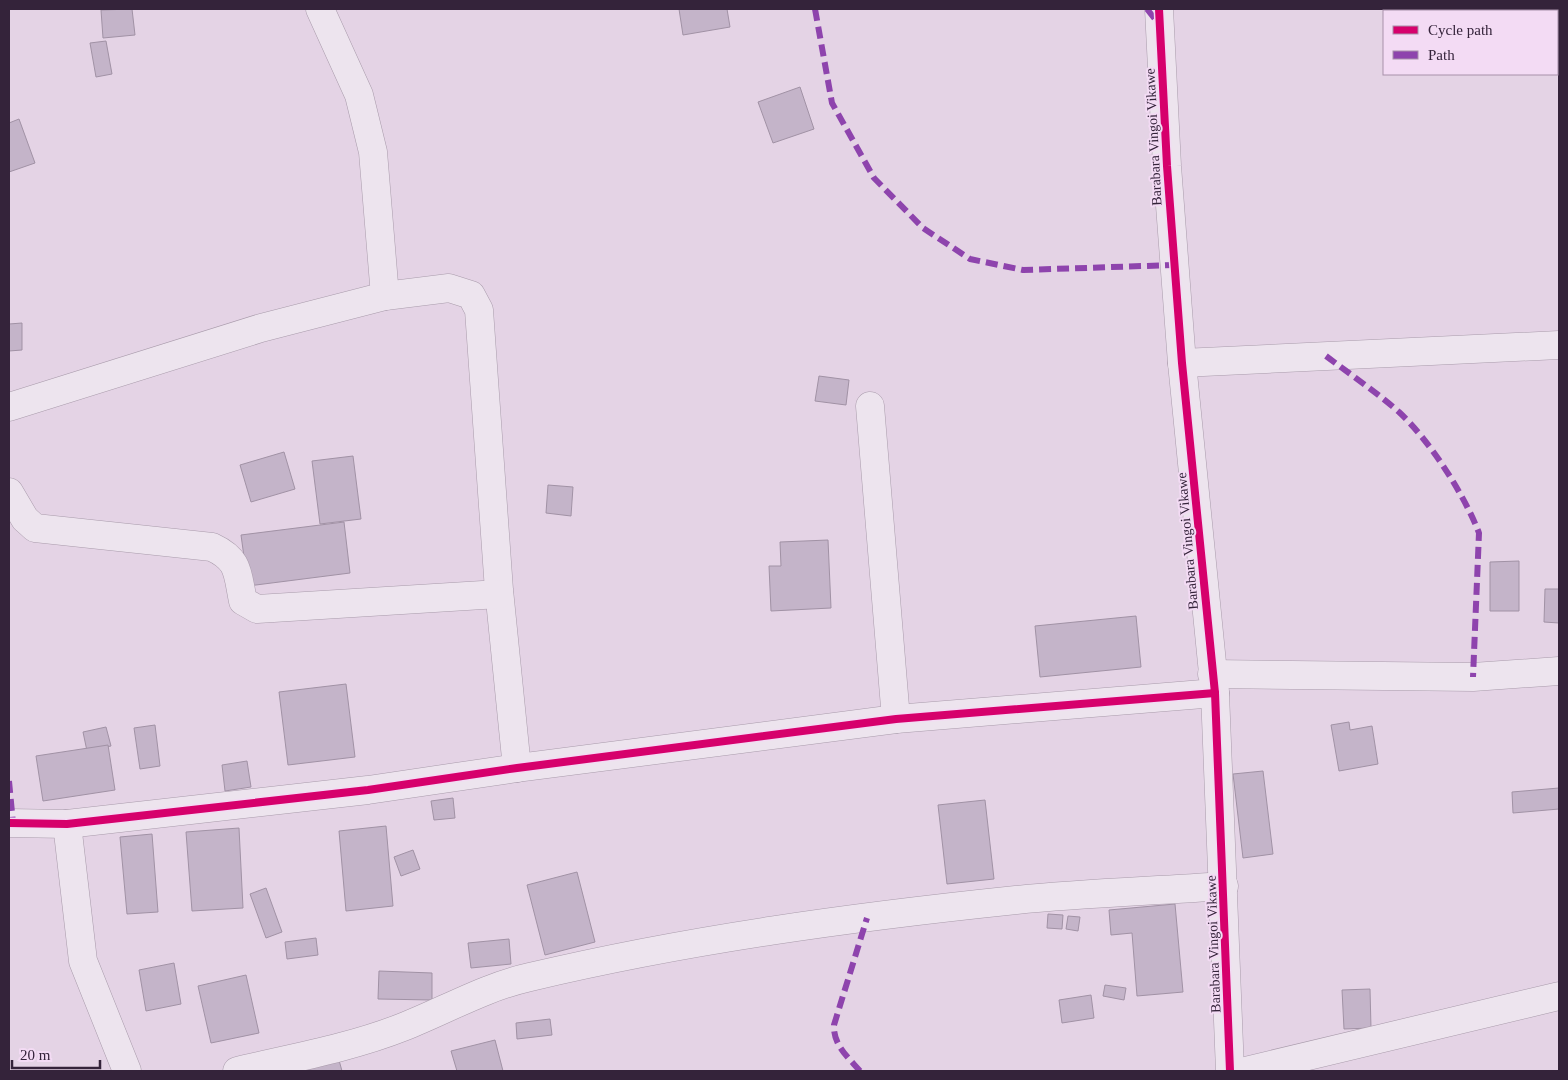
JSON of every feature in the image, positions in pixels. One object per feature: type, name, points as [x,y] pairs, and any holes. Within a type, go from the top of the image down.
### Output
[{"type":"street","points":[[320,9],[359,95],[373,152],[385,296]]},
{"type":"street","name":"Barabara Vingoi Vikawe","points":[[1159,9],[1167,166],[1182,363],[1214,684],[1224,886],[1230,1071]]},
{"type":"street","points":[[9,406],[261,328],[385,296],[449,288],[471,295],[479,310],[499,594],[517,768]]},
{"type":"street","points":[[1182,363],[1559,345]]},
{"type":"street","points":[[870,406],[896,719]]},
{"type":"street","points":[[9,492],[30,526],[41,530],[212,547],[223,552],[230,557],[234,564],[243,601],[257,610],[499,594]]},
{"type":"street","points":[[9,823],[67,824],[368,790],[517,768],[896,719],[1214,684],[1473,677],[1559,671]]},
{"type":"street","points":[[67,824],[83,961],[127,1071]]},
{"type":"street","points":[[236,1071],[349,1044],[402,1028],[478,993],[528,977],[674,946],[769,930],[1019,900],[1224,886]]},
{"type":"street","points":[[1245,1071],[1559,996]]},
{"type":"building","points":[[132,9],[135,35],[103,38],[101,10]]},
{"type":"building","points":[[679,9],[727,9],[730,27],[683,35]]},
{"type":"building","points":[[106,41],[112,74],[96,77],[90,43]]},
{"type":"building","points":[[800,87],[814,129],[773,143],[758,102]]},
{"type":"building","points":[[19,119],[35,163],[9,172],[9,123]]},
{"type":"building","points":[[22,323],[22,350],[9,351],[9,324]]},
{"type":"building","points":[[819,376],[849,380],[846,405],[815,401]]},
{"type":"building","points":[[284,452],[295,489],[251,502],[240,465]]},
{"type":"building","points":[[353,456],[361,519],[320,524],[312,461]]},
{"type":"building","points":[[548,485],[573,487],[571,516],[546,513]]},
{"type":"building","points":[[344,522],[350,573],[248,586],[241,535]]},
{"type":"building","points":[[828,540],[831,608],[771,611],[769,566],[781,566],[780,542]]},
{"type":"building","points":[[1519,561],[1519,611],[1490,611],[1490,562]]},
{"type":"building","points":[[1545,589],[1559,589],[1559,623],[1544,622]]},
{"type":"building","points":[[1136,616],[1141,667],[1040,677],[1035,626]]},
{"type":"building","points":[[346,684],[355,757],[288,765],[279,692]]},
{"type":"building","points":[[1349,722],[1350,730],[1372,726],[1378,764],[1339,771],[1331,725]]},
{"type":"building","points":[[155,725],[160,766],[140,769],[134,728]]},
{"type":"building","points":[[106,727],[111,746],[87,751],[83,732]]},
{"type":"building","points":[[108,745],[115,790],[43,801],[36,756]]},
{"type":"building","points":[[247,761],[251,787],[225,791],[222,765]]},
{"type":"building","points":[[1263,771],[1273,854],[1243,858],[1233,774]]},
{"type":"building","points":[[1559,788],[1559,809],[1513,813],[1512,792]]},
{"type":"building","points":[[453,798],[455,818],[434,820],[431,801]]},
{"type":"building","points":[[985,800],[994,879],[947,884],[938,805]]},
{"type":"building","points":[[386,826],[393,906],[346,911],[339,831]]},
{"type":"building","points":[[239,828],[243,908],[192,911],[186,832]]},
{"type":"building","points":[[152,834],[158,912],[127,914],[120,837]]},
{"type":"building","points":[[413,850],[420,869],[401,876],[394,857]]},
{"type":"building","points":[[577,872],[595,942],[545,955],[527,885]]},
{"type":"building","points":[[266,888],[282,932],[266,938],[250,894]]},
{"type":"building","points":[[1175,904],[1183,992],[1137,996],[1132,933],[1111,935],[1109,910]]},
{"type":"building","points":[[1048,914],[1063,915],[1062,929],[1047,928]]},
{"type":"building","points":[[1068,916],[1080,917],[1078,931],[1066,929]]},
{"type":"building","points":[[316,938],[318,955],[287,959],[285,942]]},
{"type":"building","points":[[509,939],[511,964],[471,968],[468,943]]},
{"type":"building","points":[[174,963],[181,1004],[146,1011],[139,970]]},
{"type":"building","points":[[379,971],[432,973],[432,1000],[378,999]]},
{"type":"building","points":[[246,975],[259,1033],[211,1043],[198,986]]},
{"type":"building","points":[[1105,985],[1126,988],[1124,1000],[1103,996]]},
{"type":"building","points":[[1370,989],[1371,1028],[1344,1029],[1342,990]]},
{"type":"building","points":[[1091,995],[1094,1018],[1062,1023],[1059,1000]]},
{"type":"building","points":[[550,1019],[552,1035],[517,1039],[516,1023]]},
{"type":"building","points":[[495,1040],[503,1071],[457,1071],[451,1051]]},
{"type":"building","points":[[337,1053],[342,1071],[279,1071]]},
{"type":"marked path","points":[[815,9],[832,103],[874,178],[923,228],[970,259],[1023,270],[1174,265]]},
{"type":"marked path","points":[[1147,9],[1159,24]]},
{"type":"marked path","points":[[1326,356],[1381,397],[1411,424],[1445,469],[1473,518],[1479,533],[1473,677]]},
{"type":"marked path","points":[[9,781],[13,823]]},
{"type":"marked path","points":[[860,1071],[839,1045],[834,1032],[834,1025],[867,918]]},
{"type":"cycle path","points":[[1159,9],[1167,166],[1182,363],[1215,693],[1230,1071]]},
{"type":"cycle path","points":[[9,823],[67,824],[368,790],[517,768],[896,719],[1215,693]]}]
